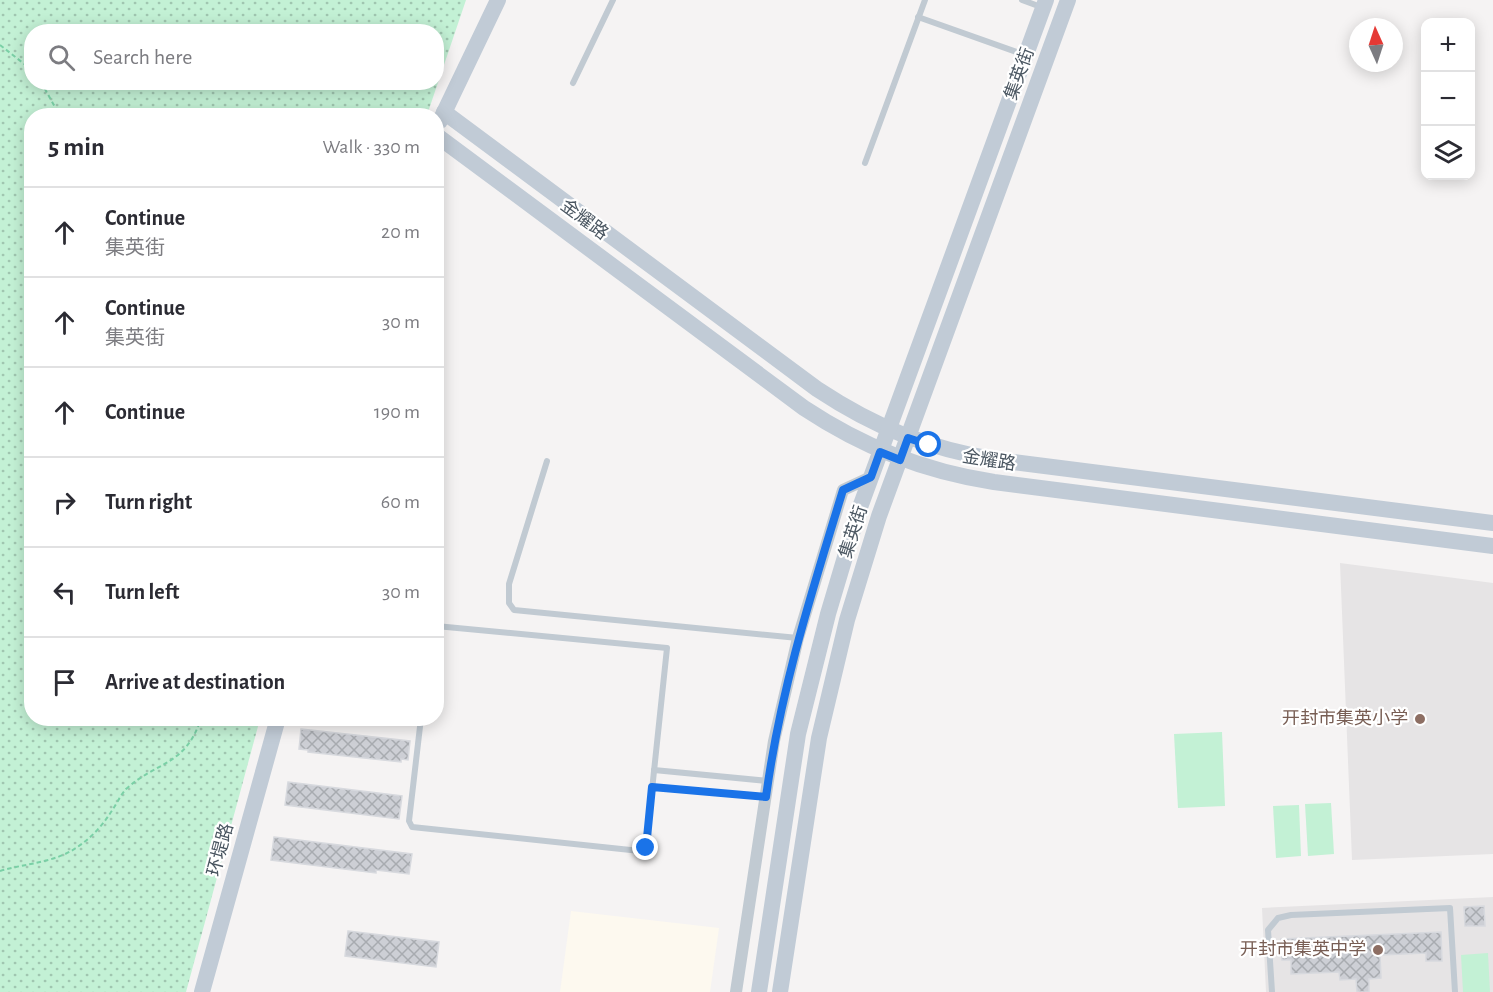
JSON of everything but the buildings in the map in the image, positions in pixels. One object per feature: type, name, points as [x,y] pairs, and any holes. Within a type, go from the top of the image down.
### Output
[{"type":"street","points":[[444,112],[498,0]]},
{"type":"street","name":"集英街","points":[[780,992],[819,738],[848,620],[900,460],[1068,0]]},
{"type":"street","name":"集英街","points":[[759,992],[798,734],[828,614],[871,477],[1045,4]]},
{"type":"street","name":"金耀路","points":[[444,112],[817,389],[888,430],[908,438],[947,450],[997,460],[1493,524]]},
{"type":"street","name":"金耀路","points":[[444,141],[804,408],[845,434],[900,460],[942,472],[994,482],[1493,546]]},
{"type":"street","points":[[736,992],[774,741],[798,638],[843,490],[871,477]]},
{"type":"street","name":"环堤路","points":[[202,992],[276,726]]},
{"type":"lane","points":[[573,83],[614,0]]},
{"type":"lane","points":[[865,163],[925,0]]},
{"type":"lane","points":[[1022,0],[1045,4]]},
{"type":"lane","points":[[918,17],[1026,56]]},
{"type":"lane","points":[[547,461],[509,584],[509,603],[514,610],[798,638]]},
{"type":"lane","points":[[420,726],[409,821],[412,827],[640,851],[646,848],[668,648],[444,627]]},
{"type":"lane","points":[[654,770],[768,781]]},
{"type":"lane","points":[[652,787],[766,797]]},
{"type":"lane","points":[[1272,992],[1268,930],[1278,918],[1291,915],[1450,908],[1455,992]]},
{"type":"path","points":[[0,45],[24,64]]},
{"type":"path","points":[[45,90],[56,108]]},
{"type":"path","points":[[0,872],[56,857],[77,847],[99,828],[126,790],[177,758],[196,733],[198,726]]},
{"type":"shaded area","name":"开封市集英小学","points":[[1340,563],[1493,583],[1493,854],[1352,860]]},
{"type":"shaded area","name":"开封市集英中学","points":[[1493,897],[1493,992],[1266,992],[1262,908]]},
{"type":"shaded area","points":[[571,911],[719,928],[710,992],[560,992]]},
{"type":"green space","points":[[0,0],[466,0],[444,65],[444,24],[24,24],[24,90],[435,90],[429,108],[24,108],[24,726],[258,726],[186,992],[0,992]]},
{"type":"green space","points":[[1222,732],[1225,806],[1178,808],[1174,734]]},
{"type":"green space","points":[[1331,803],[1334,854],[1308,856],[1305,804]]},
{"type":"green space","points":[[1299,805],[1301,856],[1276,858],[1273,806]]},
{"type":"green space","points":[[1488,953],[1490,992],[1463,992],[1461,955]]},
{"type":"place","name":"开封市集英小学","points":[[1420,719]]},
{"type":"place","name":"开封市集英中学","points":[[1378,950]]},
{"type":"route","points":[[646,848],[652,787],[766,797],[774,741],[798,638],[843,490],[871,477],[880,452],[900,460],[908,438],[929,445]]}]
